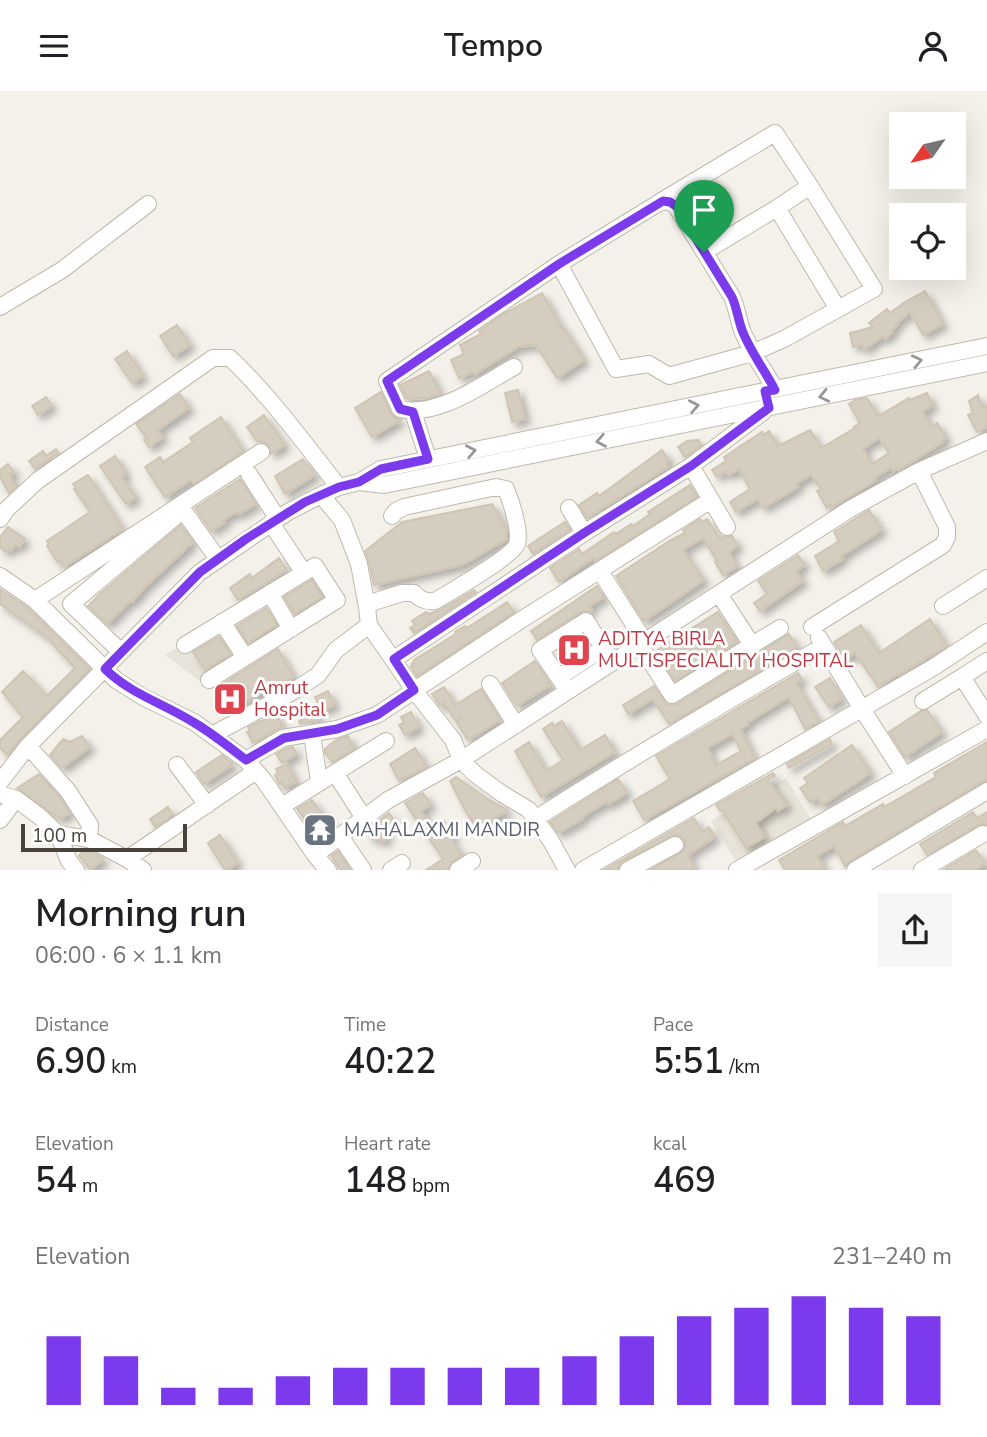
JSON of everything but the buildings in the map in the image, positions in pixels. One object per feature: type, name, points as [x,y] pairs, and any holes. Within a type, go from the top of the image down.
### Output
[{"type":"street","points":[[514,367],[452,401],[413,412],[400,409],[387,381],[559,264],[775,133],[874,289],[784,339],[752,353],[669,376],[649,364],[616,369],[559,264]]},
{"type":"street","points":[[704,252],[810,186]]},
{"type":"street","points":[[657,204],[663,201],[676,206],[736,306],[740,327],[752,353],[762,365],[770,396]]},
{"type":"street","points":[[0,307],[62,270],[148,204]]},
{"type":"street","points":[[777,208],[838,309]]},
{"type":"street","points":[[359,482],[384,485],[987,346]]},
{"type":"street","points":[[0,519],[6,509],[37,481],[213,358],[230,358],[253,379],[339,487]]},
{"type":"street","points":[[0,782],[28,746],[190,581],[218,559],[305,502],[339,487],[359,482],[381,469],[770,396],[987,363]]},
{"type":"street","points":[[394,659],[584,533],[691,466],[770,396]]},
{"type":"street","points":[[413,412],[428,459]]},
{"type":"street","points":[[559,677],[643,643],[850,509],[919,471],[987,440]]},
{"type":"street","points":[[35,600],[261,452]]},
{"type":"street","points":[[691,466],[727,527]]},
{"type":"street","points":[[905,776],[810,623],[943,545],[947,537],[947,527],[919,471]]},
{"type":"street","points":[[249,474],[304,573]]},
{"type":"street","points":[[367,604],[402,593],[414,593],[427,601],[435,601],[513,551],[518,543],[506,489],[496,487],[404,507],[392,516]]},
{"type":"street","points":[[321,495],[342,520],[359,564],[369,625],[453,740],[461,760],[475,774],[528,810],[551,841],[567,870]]},
{"type":"street","points":[[127,859],[207,805],[284,738],[337,729],[377,715],[711,500]]},
{"type":"street","points":[[569,508],[584,533]]},
{"type":"street","points":[[121,652],[71,604],[183,510],[218,559]]},
{"type":"street","points":[[185,645],[315,566],[337,600],[209,680]]},
{"type":"street","points":[[0,576],[35,600],[116,680],[143,697],[194,722],[251,766],[328,870]]},
{"type":"street","points":[[943,606],[987,578]]},
{"type":"street","points":[[605,579],[671,695],[780,628]]},
{"type":"street","points":[[270,593],[291,629]]},
{"type":"street","points":[[719,594],[752,645]]},
{"type":"street","points":[[568,691],[540,650],[586,621],[609,655]]},
{"type":"street","points":[[222,622],[245,657]]},
{"type":"street","points":[[212,735],[294,691],[318,675],[336,650],[369,625]]},
{"type":"street","points":[[583,870],[934,667],[987,632]]},
{"type":"street","points":[[535,819],[735,696],[824,646]]},
{"type":"street","points":[[315,855],[388,800],[461,760],[568,691],[609,655]]},
{"type":"street","points":[[923,701],[987,661]]},
{"type":"street","points":[[962,677],[987,716]]},
{"type":"street","points":[[490,684],[516,725]]},
{"type":"street","points":[[737,870],[987,729]]},
{"type":"street","points":[[312,734],[320,782]]},
{"type":"street","points":[[282,806],[386,741]]},
{"type":"street","points":[[28,746],[68,790],[88,822],[89,839]]},
{"type":"street","points":[[177,765],[207,805]]},
{"type":"street","points":[[335,773],[364,818]]},
{"type":"street","points":[[855,870],[987,791]]},
{"type":"street","points":[[0,820],[8,797],[39,816],[58,834],[69,861],[76,870]]},
{"type":"street","points":[[58,834],[89,839],[143,870]]},
{"type":"street","points":[[922,870],[983,834]]},
{"type":"street","points":[[340,836],[363,870]]},
{"type":"street","points":[[628,870],[675,845]]},
{"type":"street","points":[[457,870],[472,861]]},
{"type":"shaded area","points":[[315,562],[339,601],[206,686],[165,655],[296,577],[289,563],[301,571]]},
{"type":"shaded area","name":"ADITYA BIRLA MULTISPECIALITY HOSPITAL","points":[[587,628],[599,647],[560,671],[548,652]]},
{"type":"shaded area","points":[[786,778],[812,821],[738,865],[711,821]]},
{"type":"place","name":"ADITYA BIRLA MULTISPECIALITY HOSPITAL","points":[[574,650]]},
{"type":"place","name":"Amrut Hospital","points":[[230,699]]},
{"type":"place","name":"MAHALAXMI MANDIR","points":[[320,830]]},
{"type":"route","points":[[663,201],[676,206],[704,252],[732,297],[740,327],[752,353],[762,365],[775,390],[765,391],[769,408],[691,466],[584,533],[394,659],[414,690],[377,715],[337,729],[284,738],[246,760],[194,722],[143,697],[116,680],[105,669],[200,572],[246,539],[305,502],[339,487],[359,482],[381,469],[428,459],[413,412],[400,409],[387,381],[559,264],[663,201]]}]
